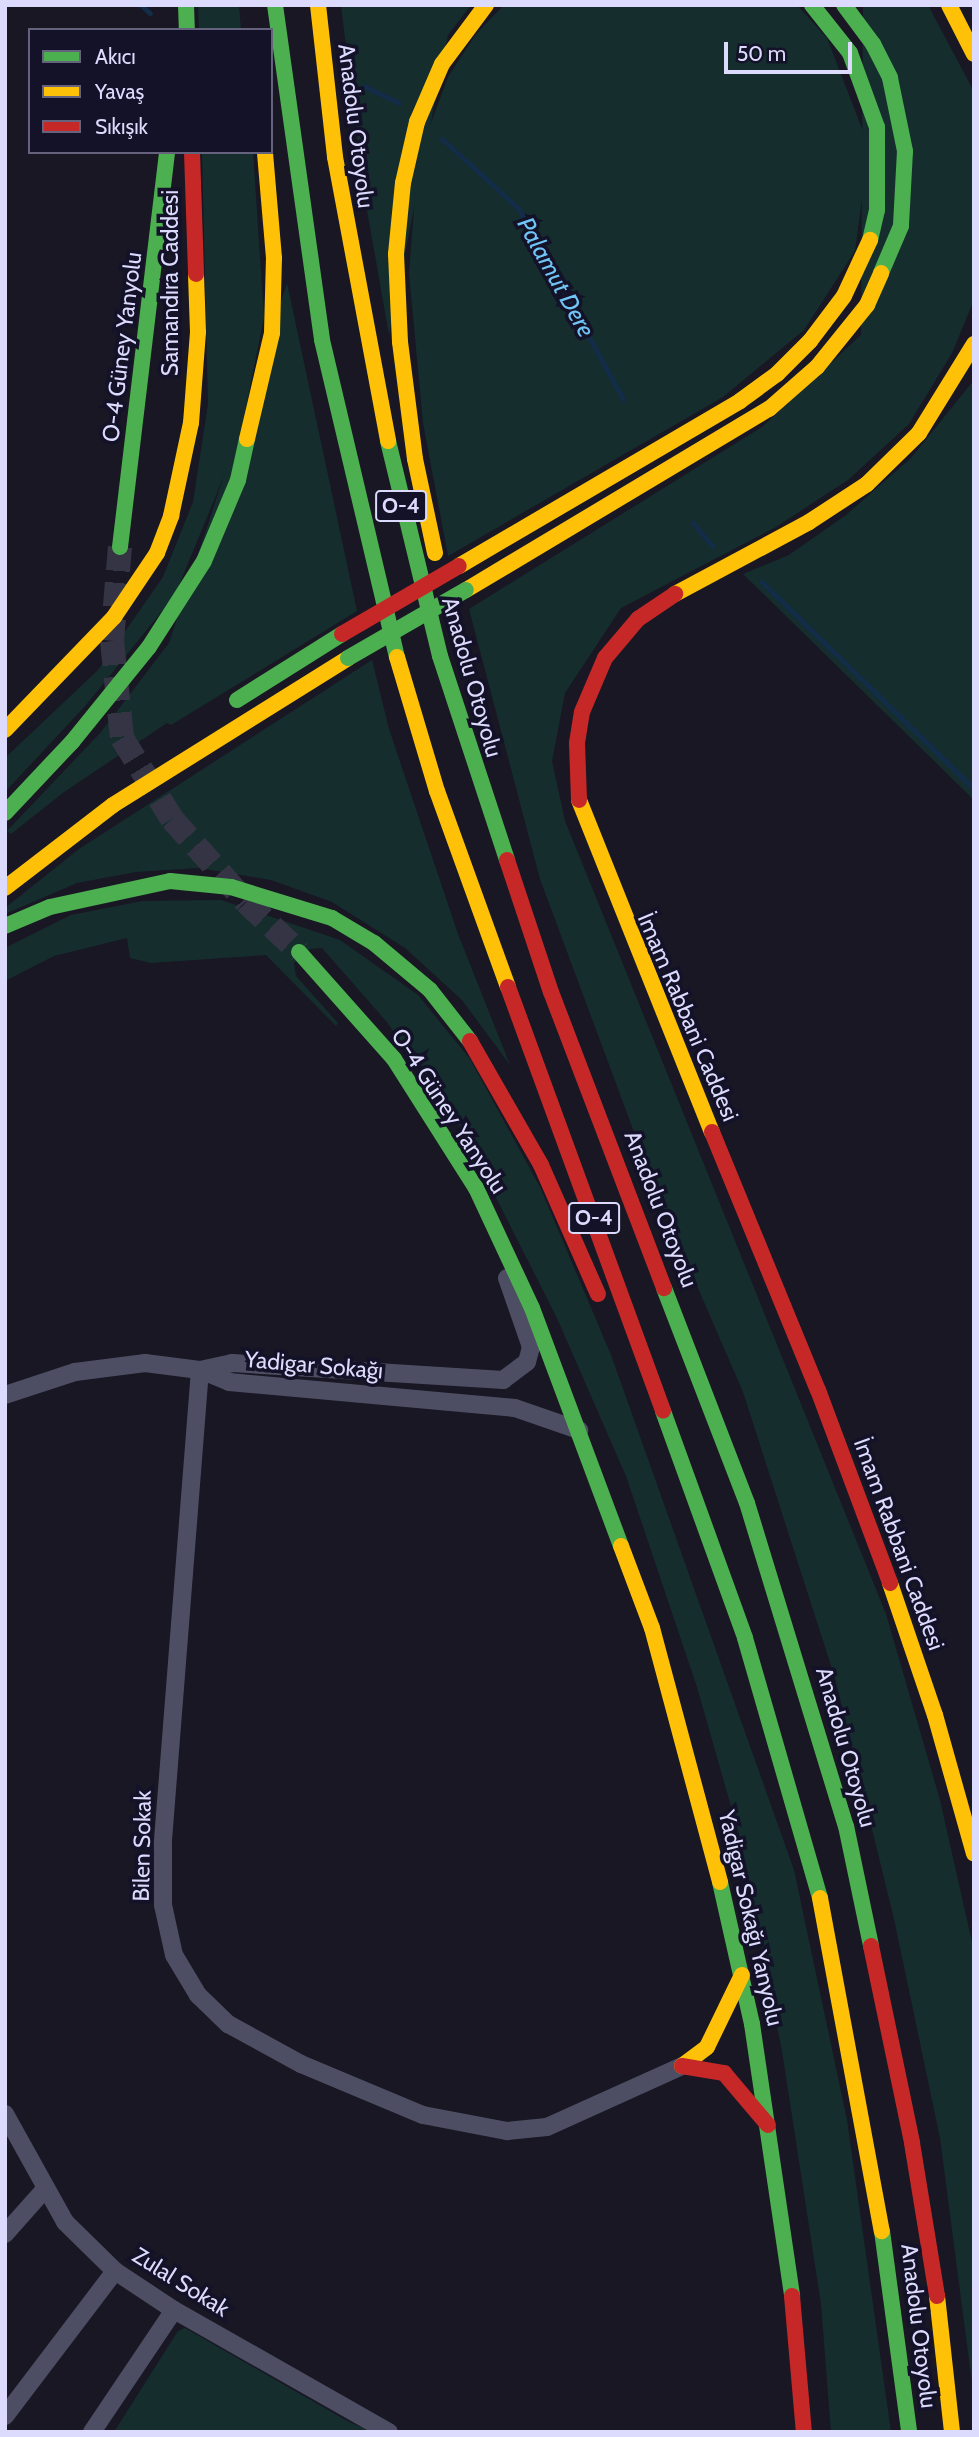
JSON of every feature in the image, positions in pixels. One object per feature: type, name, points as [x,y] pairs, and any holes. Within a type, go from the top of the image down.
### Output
[{"type":"main road","points":[[172,5],[172,28]]},
{"type":"main road","points":[[186,5],[187,28]]},
{"type":"main road","name":"Anadolu Otoyolu","points":[[275,5],[322,340],[399,665],[437,791],[745,1638],[821,1902],[873,2165],[909,2432]]},
{"type":"main road","name":"Anadolu Otoyolu","points":[[318,5],[335,157],[397,493],[440,656],[551,992],[747,1503],[846,1826],[912,2143],[952,2432]]},
{"type":"main road","points":[[453,625],[415,459],[400,342],[396,254],[402,183],[417,122],[442,64],[486,5]]},
{"type":"main road","points":[[226,707],[342,634],[740,401],[777,374],[844,296],[868,251],[877,210],[881,175],[877,127],[850,53],[812,5]]},
{"type":"main road","points":[[5,888],[113,805],[348,658],[769,409],[817,367],[867,305],[901,226],[905,150],[890,78],[873,44],[844,5]]},
{"type":"main road","points":[[949,5],[974,54]]},
{"type":"main road","name":"O-4 Güney Yanyolu","points":[[120,548],[167,154]]},
{"type":"main road","name":"Samandıra Caddesi","points":[[5,730],[114,617],[157,553],[171,516],[191,423],[198,332],[192,154]]},
{"type":"main road","points":[[5,813],[82,732],[149,647],[204,561],[238,480],[272,333],[274,258],[265,154]]},
{"type":"main road","name":"İmam Rabbani Caddesi","points":[[974,344],[919,433],[867,484],[820,515],[692,583],[638,619],[600,667],[582,712],[577,743],[579,800],[593,842],[818,1390],[880,1552],[935,1715],[974,1854]]},
{"type":"main road","points":[[477,713],[551,992]]},
{"type":"main road","points":[[5,926],[75,900],[170,881],[231,887],[281,901],[332,918],[374,943],[421,981],[462,1026],[541,1165],[606,1315]]},
{"type":"main road","name":"O-4 Güney Yanyolu","points":[[299,952],[394,1059],[476,1188],[532,1308],[579,1430]]},
{"type":"main road","points":[[650,1429],[821,1902]]},
{"type":"main road","name":"Yadigar Sokağı Yanyolu","points":[[579,1430],[652,1628],[702,1804],[742,1975],[770,2129],[790,2270],[804,2432]]},
{"type":"main road","points":[[682,2066],[707,2047],[722,2024],[742,1975]]},
{"type":"main road","points":[[682,2066],[724,2073],[770,2129]]},
{"type":"street","points":[[200,1370],[232,1363],[486,1382],[516,1373],[527,1362],[531,1347],[476,1188]]},
{"type":"street","name":"Yadigar Sokağı","points":[[5,1395],[109,1365],[145,1363],[200,1370],[229,1382],[515,1408],[579,1430]]},
{"type":"street","name":"Bilen Sokak","points":[[200,1370],[163,1893],[174,1955],[198,1995],[228,2024],[301,2064],[424,2115],[507,2132],[547,2127],[682,2066]]},
{"type":"street","name":"Zulal Sokak","points":[[5,2114],[46,2189],[80,2241],[115,2271],[174,2309],[389,2432]]},
{"type":"street","points":[[5,2234],[46,2189]]},
{"type":"street","points":[[5,2416],[115,2271]]},
{"type":"street","points":[[92,2432],[174,2309]]},
{"type":"green space","points":[[198,5],[239,5],[241,28],[199,28]]},
{"type":"green space","points":[[341,5],[471,5],[448,35],[389,335],[363,187]]},
{"type":"green space","points":[[504,5],[797,5],[827,38],[869,147],[855,251],[804,330],[723,397],[448,556],[423,423],[409,273],[418,158],[448,77],[476,34]]},
{"type":"green space","points":[[863,5],[928,5],[972,88],[974,300],[952,353],[909,424],[848,480],[776,527],[621,608],[565,693],[552,761],[565,821],[886,1614],[940,1800],[974,1951],[974,2398],[940,2138],[894,1919],[835,1678],[743,1392],[656,1191],[540,879],[469,609],[762,427],[861,335]]},
{"type":"green space","points":[[202,154],[253,154],[264,317],[240,437],[175,595],[86,705],[5,792],[5,758],[98,670],[163,577],[193,502],[208,404]]},
{"type":"green space","points":[[287,283],[357,611],[171,725],[167,723],[64,792],[11,834],[7,831],[101,732],[169,643]]},
{"type":"green space","points":[[974,380],[974,800],[743,574],[789,555],[846,515],[911,458]]},
{"type":"green space","points":[[372,660],[389,729],[458,934],[510,1065],[462,1000],[405,948],[332,902],[271,880],[199,868],[136,872],[77,883],[5,914],[5,908],[79,849]]},
{"type":"green space","points":[[221,900],[340,940],[418,995],[470,1059],[540,1187],[611,1355],[794,1870],[847,2120],[891,2432],[831,2432],[821,2304],[782,2051],[740,1838],[697,1687],[626,1476],[557,1318],[454,1115],[386,1021],[322,948],[310,949],[294,963],[296,976],[338,1023],[336,1026],[266,955],[151,963],[130,958],[127,938],[54,956],[5,981],[5,948],[71,915],[142,901]]},
{"type":"green space","points":[[185,2328],[349,2422],[373,2432],[114,2432],[178,2331]]},
{"type":"waterway","name":"Palamut Dere","points":[[141,5],[150,13]]},
{"type":"waterway","name":"Palamut Dere","points":[[364,86],[399,103]]},
{"type":"waterway","name":"Palamut Dere","points":[[442,139],[518,208],[623,399]]},
{"type":"waterway","name":"Palamut Dere","points":[[693,523],[712,546]]},
{"type":"waterway","name":"Palamut Dere","points":[[762,582],[974,789]]},
{"type":"tunnel","points":[[120,547],[112,641],[122,738],[172,819],[246,902],[299,952]]},
{"type":"traffic: fast","points":[[186,5],[187,28]]},
{"type":"traffic: fast","points":[[275,5],[322,340],[397,657]]},
{"type":"traffic: fast","points":[[812,5],[850,53],[877,127],[877,210],[870,240]]},
{"type":"traffic: fast","points":[[844,5],[873,44],[890,78],[905,151],[901,226],[881,273]]},
{"type":"traffic: fast","points":[[120,547],[167,154]]},
{"type":"traffic: fast","points":[[5,813],[72,742],[149,647],[204,561],[238,480],[247,439]]},
{"type":"traffic: fast","points":[[388,441],[440,656],[507,860]]},
{"type":"traffic: fast","points":[[348,658],[466,590]]},
{"type":"traffic: fast","points":[[237,700],[342,634]]},
{"type":"traffic: fast","points":[[5,926],[50,907],[170,881],[231,887],[332,918],[374,943],[430,990],[470,1041]]},
{"type":"traffic: fast","points":[[299,952],[394,1059],[476,1188],[532,1308],[621,1546]]},
{"type":"traffic: fast","points":[[664,1288],[747,1503],[846,1826],[871,1946]]},
{"type":"traffic: fast","points":[[663,1411],[745,1638],[820,1898]]},
{"type":"traffic: fast","points":[[720,1882],[752,2024],[792,2296]]},
{"type":"traffic: fast","points":[[882,2231],[909,2432]]},
{"type":"traffic: slow","points":[[318,5],[335,157],[388,441]]},
{"type":"traffic: slow","points":[[435,553],[415,459],[400,342],[396,254],[403,183],[417,122],[442,64],[486,5]]},
{"type":"traffic: slow","points":[[949,5],[974,54]]},
{"type":"traffic: slow","points":[[247,439],[272,333],[274,258],[265,154]]},
{"type":"traffic: slow","points":[[459,566],[740,401],[777,374],[810,341],[844,296],[870,240]]},
{"type":"traffic: slow","points":[[466,590],[769,409],[817,367],[867,305],[881,273]]},
{"type":"traffic: slow","points":[[5,730],[114,617],[157,553],[171,516],[191,423],[198,332],[196,274]]},
{"type":"traffic: slow","points":[[675,594],[809,522],[867,484],[919,433],[974,344]]},
{"type":"traffic: slow","points":[[397,657],[437,791],[508,987]]},
{"type":"traffic: slow","points":[[5,888],[113,805],[348,658]]},
{"type":"traffic: slow","points":[[579,800],[712,1132]]},
{"type":"traffic: slow","points":[[621,1546],[652,1628],[720,1882]]},
{"type":"traffic: slow","points":[[890,1583],[935,1715],[974,1854]]},
{"type":"traffic: slow","points":[[820,1898],[882,2231]]},
{"type":"traffic: slow","points":[[682,2066],[707,2047],[742,1975]]},
{"type":"traffic: slow","points":[[937,2296],[952,2432]]},
{"type":"traffic: jam","points":[[192,154],[196,274]]},
{"type":"traffic: jam","points":[[342,634],[459,566]]},
{"type":"traffic: jam","points":[[579,800],[577,743],[582,712],[605,658],[638,619],[675,594]]},
{"type":"traffic: jam","points":[[507,860],[551,992],[664,1288]]},
{"type":"traffic: jam","points":[[508,987],[663,1411]]},
{"type":"traffic: jam","points":[[470,1041],[541,1165],[598,1294]]},
{"type":"traffic: jam","points":[[712,1132],[818,1390],[890,1583]]},
{"type":"traffic: jam","points":[[871,1946],[912,2143],[937,2296]]},
{"type":"traffic: jam","points":[[682,2066],[724,2073],[768,2125]]},
{"type":"traffic: jam","points":[[792,2296],[804,2432]]}]
